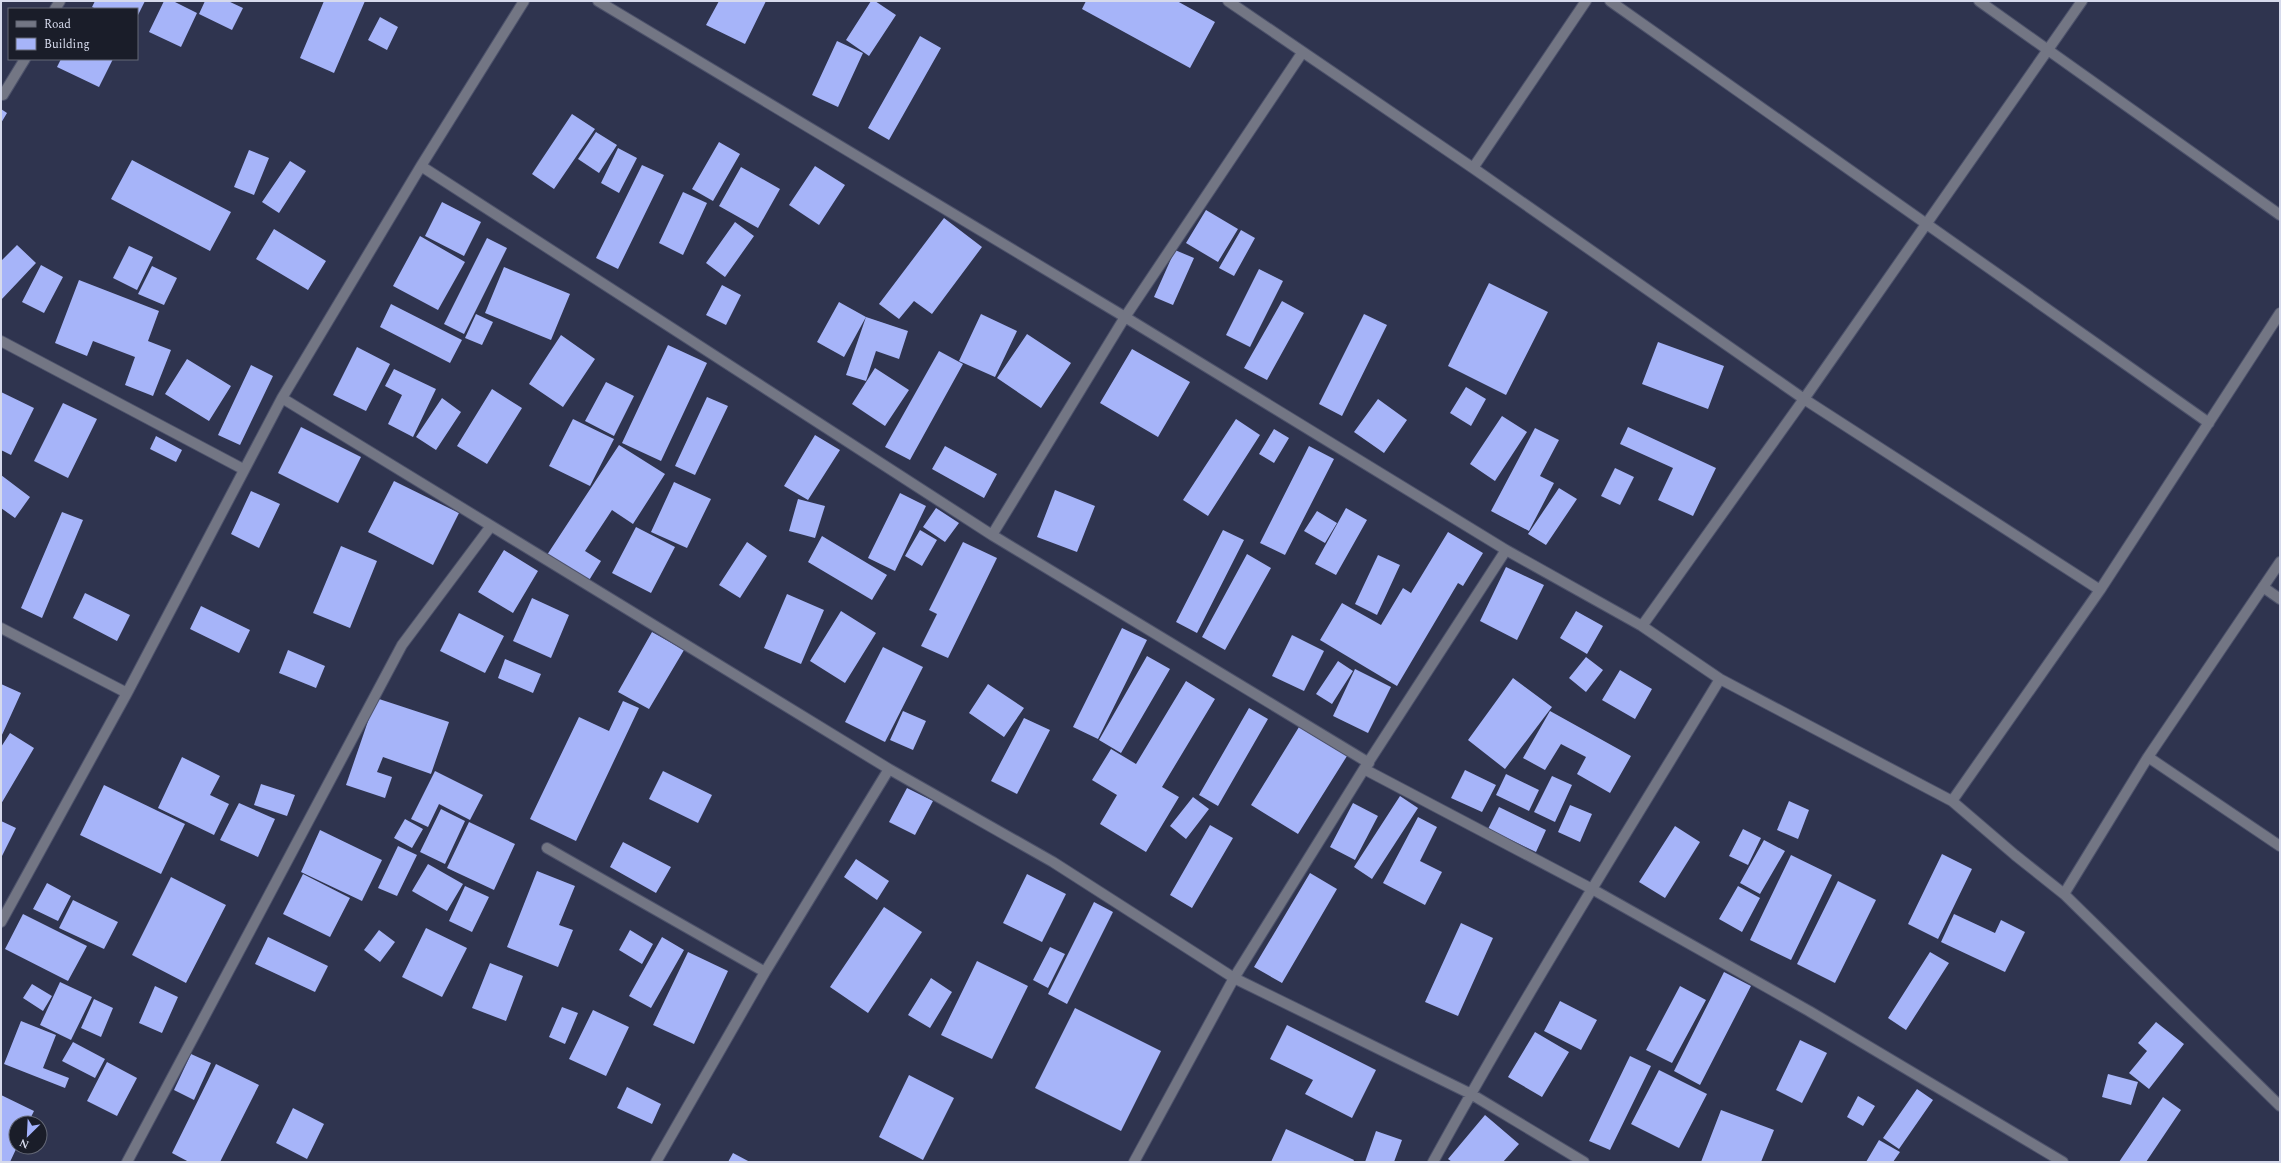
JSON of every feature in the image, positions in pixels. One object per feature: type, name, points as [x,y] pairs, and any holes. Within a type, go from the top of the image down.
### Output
[{"type":"street","points":[[2,917],[127,693],[243,469],[282,398],[422,166],[524,1]]},
{"type":"street","points":[[598,1],[1125,317],[1506,550],[1642,626],[1720,679],[1952,801],[2014,855],[2064,894],[2280,1106]]},
{"type":"street","points":[[1228,1],[1302,53],[1473,168],[1804,399],[2100,590]]},
{"type":"street","points":[[1473,168],[1586,1]]},
{"type":"street","points":[[1610,1],[2209,423]]},
{"type":"street","points":[[1979,1],[2280,215]]},
{"type":"street","points":[[1642,626],[1804,399],[2082,1]]},
{"type":"street","points":[[992,535],[1125,317],[1302,53]]},
{"type":"street","points":[[1,93],[3,95],[24,60]]},
{"type":"street","points":[[422,166],[992,535],[1366,766],[1592,889],[1809,1011],[2063,1162]]},
{"type":"street","points":[[1952,801],[2100,590],[2280,314]]},
{"type":"street","points":[[1,341],[243,469]]},
{"type":"street","points":[[282,398],[889,768],[1053,862],[1234,978],[1471,1094],[1584,1162]]},
{"type":"street","points":[[127,1162],[402,645],[491,526]]},
{"type":"street","points":[[1134,1162],[1234,978],[1366,766],[1506,550]]},
{"type":"street","points":[[2064,894],[2148,757],[2280,562]]},
{"type":"street","points":[[2263,587],[2280,598]]},
{"type":"street","points":[[1,628],[127,693]]},
{"type":"street","points":[[1433,1162],[1471,1094],[1592,889],[1720,679]]},
{"type":"street","points":[[2148,757],[2280,846]]},
{"type":"street","points":[[656,1162],[765,972],[889,768]]},
{"type":"street","points":[[546,848],[765,972]]},
{"type":"building","points":[[95,1],[145,1],[138,15],[138,8],[92,7]]},
{"type":"building","points":[[164,1],[173,1],[197,13],[181,47],[149,32]]},
{"type":"building","points":[[205,1],[228,1],[243,8],[232,30],[199,14]]},
{"type":"building","points":[[324,1],[365,1],[334,73],[300,58]]},
{"type":"building","points":[[719,1],[766,1],[745,44],[706,25]]},
{"type":"building","points":[[871,1],[875,1],[896,15],[869,56],[846,40]]},
{"type":"building","points":[[1086,1],[1177,1],[1215,22],[1190,68],[1082,9]]},
{"type":"building","points":[[380,17],[398,27],[387,50],[368,40]]},
{"type":"building","points":[[920,36],[941,48],[889,140],[868,128]]},
{"type":"building","points":[[837,41],[863,53],[838,107],[812,95]]},
{"type":"building","points":[[60,60],[112,60],[99,87],[57,67]]},
{"type":"building","points":[[1,109],[7,113],[1,123]]},
{"type":"building","points":[[572,114],[595,129],[554,189],[532,174]]},
{"type":"building","points":[[596,132],[617,145],[599,173],[578,159]]},
{"type":"building","points":[[719,142],[740,154],[713,201],[692,189]]},
{"type":"building","points":[[618,148],[637,158],[619,193],[601,183]]},
{"type":"building","points":[[249,150],[269,158],[254,195],[234,187]]},
{"type":"building","points":[[132,160],[231,212],[210,251],[111,199]]},
{"type":"building","points":[[290,161],[306,171],[279,213],[262,202]]},
{"type":"building","points":[[642,165],[664,175],[618,269],[596,258]]},
{"type":"building","points":[[815,166],[845,185],[819,225],[789,205]]},
{"type":"building","points":[[741,167],[780,189],[758,228],[719,206]]},
{"type":"building","points":[[683,192],[707,203],[683,255],[659,243]]},
{"type":"building","points":[[442,202],[481,222],[464,256],[425,236]]},
{"type":"building","points":[[1206,210],[1238,229],[1218,262],[1186,243]]},
{"type":"building","points":[[944,218],[982,247],[932,314],[914,301],[899,319],[879,304]]},
{"type":"building","points":[[735,222],[754,236],[725,277],[706,263]]},
{"type":"building","points":[[274,229],[326,261],[308,290],[256,259]]},
{"type":"building","points":[[1241,230],[1255,238],[1234,276],[1219,268]]},
{"type":"building","points":[[420,236],[465,262],[438,310],[393,286]]},
{"type":"building","points":[[487,238],[507,248],[464,334],[444,324]]},
{"type":"building","points":[[17,245],[36,263],[1,300],[1,261]]},
{"type":"building","points":[[129,246],[153,257],[137,290],[113,278]]},
{"type":"building","points":[[1175,250],[1194,258],[1173,305],[1154,297]]},
{"type":"building","points":[[41,265],[63,277],[44,313],[22,302]]},
{"type":"building","points":[[152,266],[177,278],[164,305],[138,294]]},
{"type":"building","points":[[504,267],[570,294],[551,340],[485,313]]},
{"type":"building","points":[[1259,269],[1283,281],[1250,347],[1226,335]]},
{"type":"building","points":[[79,280],[159,311],[148,341],[171,350],[153,396],[125,385],[135,357],[93,341],[87,356],[55,343]]},
{"type":"building","points":[[1489,283],[1548,312],[1506,395],[1448,366]]},
{"type":"building","points":[[722,285],[741,295],[726,325],[706,315]]},
{"type":"building","points":[[1282,301],[1304,313],[1267,380],[1244,368]]},
{"type":"building","points":[[839,302],[866,317],[844,357],[817,342]]},
{"type":"building","points":[[391,304],[462,340],[450,363],[380,327]]},
{"type":"building","points":[[476,314],[493,322],[482,345],[465,338]]},
{"type":"building","points":[[981,314],[1017,331],[995,377],[959,361]]},
{"type":"building","points":[[1364,314],[1387,325],[1342,416],[1319,404]]},
{"type":"building","points":[[866,317],[908,331],[899,359],[876,351],[866,381],[846,375]]},
{"type":"building","points":[[1027,334],[1071,363],[1041,408],[997,378]]},
{"type":"building","points":[[561,335],[595,359],[563,407],[529,384]]},
{"type":"building","points":[[1658,342],[1724,366],[1708,409],[1642,384]]},
{"type":"building","points":[[668,345],[707,363],[661,461],[622,443]]},
{"type":"building","points":[[357,347],[390,364],[366,411],[333,395]]},
{"type":"building","points":[[1132,349],[1190,382],[1158,437],[1100,403]]},
{"type":"building","points":[[939,351],[963,364],[910,460],[885,447]]},
{"type":"building","points":[[187,359],[231,386],[209,421],[165,394]]},
{"type":"building","points":[[251,365],[273,376],[240,445],[218,435]]},
{"type":"building","points":[[875,368],[909,390],[885,426],[852,404]]},
{"type":"building","points":[[394,369],[436,389],[413,437],[388,424],[402,395],[385,386]]},
{"type":"building","points":[[606,382],[634,396],[614,436],[585,421]]},
{"type":"building","points":[[1466,387],[1486,399],[1471,426],[1450,413]]},
{"type":"building","points":[[492,389],[522,408],[487,464],[457,446]]},
{"type":"building","points":[[1,392],[34,408],[11,455],[1,450]]},
{"type":"building","points":[[707,397],[728,406],[695,475],[675,466]]},
{"type":"building","points":[[442,398],[461,412],[436,450],[416,437]]},
{"type":"building","points":[[1378,399],[1407,420],[1384,453],[1354,432]]},
{"type":"building","points":[[63,403],[97,419],[68,478],[34,461]]},
{"type":"building","points":[[1502,416],[1527,432],[1495,481],[1470,464]]},
{"type":"building","points":[[573,419],[614,439],[590,486],[549,466]]},
{"type":"building","points":[[1236,419],[1260,435],[1208,516],[1183,500]]},
{"type":"building","points":[[301,427],[361,457],[338,503],[278,473]]},
{"type":"building","points":[[1628,427],[1716,468],[1693,516],[1658,500],[1673,468],[1620,444]]},
{"type":"building","points":[[1535,428],[1559,440],[1540,476],[1554,483],[1529,531],[1491,511]]},
{"type":"building","points":[[1274,429],[1289,438],[1274,463],[1259,454]]},
{"type":"building","points":[[815,435],[840,450],[808,500],[784,486]]},
{"type":"building","points":[[156,436],[182,450],[176,462],[150,449]]},
{"type":"building","points":[[619,445],[665,474],[633,524],[612,510],[585,551],[601,561],[588,582],[547,555]]},
{"type":"building","points":[[945,446],[997,474],[984,498],[932,469]]},
{"type":"building","points":[[1309,446],[1334,459],[1285,555],[1260,543]]},
{"type":"building","points":[[1615,468],[1634,477],[1620,505],[1601,496]]},
{"type":"building","points":[[1,475],[30,497],[15,518],[1,508]]},
{"type":"building","points":[[394,481],[459,513],[433,565],[368,532]]},
{"type":"building","points":[[674,482],[711,499],[687,548],[651,532]]},
{"type":"building","points":[[1559,488],[1577,499],[1546,545],[1528,534]]},
{"type":"building","points":[[1055,490],[1095,506],[1077,552],[1037,537]]},
{"type":"building","points":[[251,491],[280,504],[259,548],[231,534]]},
{"type":"building","points":[[900,493],[926,506],[895,571],[868,558]]},
{"type":"building","points":[[798,499],[825,506],[815,538],[789,531]]},
{"type":"building","points":[[936,508],[959,523],[945,542],[923,527]]},
{"type":"building","points":[[1346,508],[1367,520],[1336,575],[1315,564]]},
{"type":"building","points":[[1317,511],[1337,523],[1325,543],[1304,531]]},
{"type":"building","points":[[62,512],[83,520],[42,618],[21,608]]},
{"type":"building","points":[[636,527],[675,547],[651,593],[612,573]]},
{"type":"building","points":[[920,530],[937,540],[922,566],[905,556]]},
{"type":"building","points":[[1223,530],[1244,540],[1197,633],[1176,622]]},
{"type":"building","points":[[1448,532],[1483,553],[1463,586],[1458,583],[1397,686],[1320,640],[1342,603],[1381,625],[1403,588],[1411,593]]},
{"type":"building","points":[[822,536],[887,575],[872,600],[808,562]]},
{"type":"building","points":[[747,542],[767,556],[740,598],[719,585]]},
{"type":"building","points":[[963,542],[997,558],[948,658],[921,646],[937,614],[929,610]]},
{"type":"building","points":[[341,546],[377,561],[350,628],[313,613]]},
{"type":"building","points":[[504,550],[538,571],[513,613],[478,592]]},
{"type":"building","points":[[1247,554],[1271,568],[1225,650],[1202,637]]},
{"type":"building","points":[[1378,555],[1400,565],[1377,615],[1355,604]]},
{"type":"building","points":[[1506,567],[1544,585],[1517,640],[1480,621]]},
{"type":"building","points":[[85,593],[130,615],[117,641],[73,618]]},
{"type":"building","points":[[787,594],[824,610],[801,664],[764,648]]},
{"type":"building","points":[[532,598],[569,615],[551,658],[513,641]]},
{"type":"building","points":[[201,606],[250,630],[239,653],[190,629]]},
{"type":"building","points":[[841,611],[876,633],[845,683],[810,661]]},
{"type":"building","points":[[1576,611],[1603,626],[1587,654],[1560,638]]},
{"type":"building","points":[[459,613],[504,636],[485,673],[440,651]]},
{"type":"building","points":[[1122,628],[1147,640],[1098,739],[1073,727]]},
{"type":"building","points":[[652,632],[684,650],[649,709],[618,692]]},
{"type":"building","points":[[1292,635],[1324,651],[1304,691],[1272,676]]},
{"type":"building","points":[[883,647],[923,667],[885,742],[845,722]]},
{"type":"building","points":[[288,650],[325,666],[316,688],[279,673]]},
{"type":"building","points":[[1147,656],[1170,669],[1121,753],[1099,740]]},
{"type":"building","points":[[1586,657],[1603,670],[1586,692],[1569,678]]},
{"type":"building","points":[[505,659],[541,674],[533,693],[498,678]]},
{"type":"building","points":[[1338,661],[1353,671],[1332,704],[1316,694]]},
{"type":"building","points":[[1355,669],[1391,687],[1368,733],[1333,716]]},
{"type":"building","points":[[1620,670],[1652,689],[1635,719],[1602,700]]},
{"type":"building","points":[[1513,678],[1552,707],[1505,769],[1468,740]]},
{"type":"building","points":[[1186,681],[1215,699],[1162,787],[1179,797],[1146,852],[1100,824],[1117,795],[1092,780],[1111,749],[1136,764]]},
{"type":"building","points":[[1,684],[21,693],[1,737]]},
{"type":"building","points":[[988,684],[1024,708],[1004,737],[969,713]]},
{"type":"building","points":[[376,698],[449,722],[431,774],[383,757],[377,772],[392,777],[385,798],[346,785]]},
{"type":"building","points":[[623,701],[639,708],[576,841],[530,819],[579,717],[609,731]]},
{"type":"building","points":[[1249,708],[1268,719],[1218,806],[1199,795]]},
{"type":"building","points":[[903,711],[926,721],[913,750],[890,740]]},
{"type":"building","points":[[1550,711],[1631,756],[1610,793],[1577,774],[1586,757],[1561,744],[1545,770],[1523,758]]},
{"type":"building","points":[[1024,718],[1050,730],[1017,794],[991,781]]},
{"type":"building","points":[[1299,727],[1347,756],[1298,834],[1251,805]]},
{"type":"building","points":[[10,733],[34,748],[1,804],[1,747]]},
{"type":"building","points":[[182,757],[220,776],[210,795],[229,804],[214,835],[158,808]]},
{"type":"building","points":[[1465,770],[1496,785],[1482,812],[1451,798]]},
{"type":"building","points":[[435,771],[483,795],[470,820],[439,804],[428,827],[411,819]]},
{"type":"building","points":[[663,771],[712,795],[698,823],[649,799]]},
{"type":"building","points":[[1506,774],[1539,790],[1529,811],[1496,795]]},
{"type":"building","points":[[1552,776],[1572,785],[1555,822],[1534,812]]},
{"type":"building","points":[[261,784],[295,795],[287,816],[254,805]]},
{"type":"building","points":[[104,785],[185,824],[161,874],[80,835]]},
{"type":"building","points":[[907,788],[933,801],[915,835],[889,822]]},
{"type":"building","points":[[1400,796],[1418,808],[1372,879],[1354,867]]},
{"type":"building","points":[[1193,797],[1209,809],[1186,839],[1170,826]]},
{"type":"building","points":[[1789,801],[1809,810],[1798,839],[1777,830]]},
{"type":"building","points":[[239,803],[275,819],[258,857],[220,840]]},
{"type":"building","points":[[1353,803],[1378,816],[1355,860],[1330,847]]},
{"type":"building","points":[[1570,805],[1592,814],[1580,842],[1558,832]]},
{"type":"building","points":[[1499,807],[1546,830],[1536,852],[1488,829]]},
{"type":"building","points":[[441,809],[465,821],[445,864],[420,852]]},
{"type":"building","points":[[1418,817],[1437,827],[1420,861],[1442,872],[1425,905],[1383,883]]},
{"type":"building","points":[[405,819],[423,829],[412,848],[394,838]]},
{"type":"building","points":[[1,821],[16,828],[1,858]]},
{"type":"building","points":[[469,822],[515,844],[494,890],[447,868]]},
{"type":"building","points":[[1210,825],[1233,838],[1192,908],[1170,895]]},
{"type":"building","points":[[1675,826],[1700,842],[1665,898],[1639,882]]},
{"type":"building","points":[[1743,829],[1761,838],[1748,865],[1729,856]]},
{"type":"building","points":[[320,830],[382,860],[362,901],[301,872]]},
{"type":"building","points":[[1764,840],[1785,851],[1760,894],[1740,883]]},
{"type":"building","points":[[623,842],[671,867],[656,893],[610,867]]},
{"type":"building","points":[[398,846],[417,855],[397,896],[378,888]]},
{"type":"building","points":[[1942,854],[1972,869],[1938,939],[1908,924]]},
{"type":"building","points":[[1791,855],[1832,875],[1791,960],[1750,940]]},
{"type":"building","points":[[856,859],[889,881],[877,900],[844,877]]},
{"type":"building","points":[[428,864],[463,884],[447,911],[412,891]]},
{"type":"building","points":[[537,871],[575,886],[559,925],[573,930],[558,967],[507,947]]},
{"type":"building","points":[[1310,873],[1337,889],[1282,983],[1254,967]]},
{"type":"building","points":[[303,874],[350,898],[330,937],[283,914]]},
{"type":"building","points":[[1027,874],[1066,894],[1042,942],[1003,923]]},
{"type":"building","points":[[171,877],[226,905],[186,983],[132,955]]},
{"type":"building","points":[[1838,881],[1876,900],[1835,983],[1797,964]]},
{"type":"building","points":[[47,883],[71,896],[58,921],[33,909]]},
{"type":"building","points":[[465,886],[489,897],[472,932],[449,921]]},
{"type":"building","points":[[1738,886],[1760,898],[1742,932],[1719,919]]},
{"type":"building","points":[[73,900],[118,922],[104,949],[59,928]]},
{"type":"building","points":[[1094,902],[1113,912],[1067,1004],[1048,994]]},
{"type":"building","points":[[884,907],[922,932],[868,1013],[830,987]]},
{"type":"building","points":[[23,914],[87,946],[68,981],[5,949]]},
{"type":"building","points":[[1954,914],[1995,933],[2001,920],[2025,932],[2005,972],[1941,942]]},
{"type":"building","points":[[1461,923],[1493,938],[1458,1016],[1425,1002]]},
{"type":"building","points":[[426,928],[467,948],[442,997],[402,977]]},
{"type":"building","points":[[379,930],[395,942],[380,962],[364,950]]},
{"type":"building","points":[[630,930],[653,944],[642,964],[619,950]]},
{"type":"building","points":[[268,937],[328,966],[315,992],[255,964]]},
{"type":"building","points":[[662,937],[684,950],[651,1008],[629,996]]},
{"type":"building","points":[[1050,947],[1065,954],[1048,988],[1033,980]]},
{"type":"building","points":[[688,952],[728,971],[694,1044],[653,1025]]},
{"type":"building","points":[[1930,952],[1949,963],[1906,1030],[1888,1018]]},
{"type":"building","points":[[977,961],[1028,986],[992,1059],[941,1035]]},
{"type":"building","points":[[490,963],[523,976],[506,1021],[472,1008]]},
{"type":"building","points":[[1724,972],[1751,986],[1700,1085],[1674,1071]]},
{"type":"building","points":[[931,978],[952,992],[930,1028],[908,1015]]},
{"type":"building","points":[[60,982],[92,997],[71,1040],[40,1025]]},
{"type":"building","points":[[32,984],[52,996],[43,1011],[23,998]]},
{"type":"building","points":[[155,986],[178,997],[162,1033],[139,1023]]},
{"type":"building","points":[[1680,986],[1706,1000],[1672,1063],[1646,1050]]},
{"type":"building","points":[[94,999],[113,1008],[101,1037],[81,1028]]},
{"type":"building","points":[[1560,1001],[1597,1020],[1581,1050],[1544,1031]]},
{"type":"building","points":[[562,1007],[578,1013],[565,1044],[549,1037]]},
{"type":"building","points":[[1075,1008],[1161,1051],[1121,1131],[1035,1088]]},
{"type":"building","points":[[593,1010],[629,1027],[606,1076],[569,1059]]},
{"type":"building","points":[[21,1021],[56,1035],[43,1068],[69,1078],[65,1088],[4,1064]]},
{"type":"building","points":[[2156,1022],[2184,1044],[2149,1089],[2129,1073],[2147,1051],[2138,1043]]},
{"type":"building","points":[[1287,1025],[1376,1070],[1352,1118],[1305,1094],[1313,1080],[1270,1059]]},
{"type":"building","points":[[1535,1032],[1569,1052],[1542,1097],[1508,1077]]},
{"type":"building","points":[[1800,1040],[1827,1053],[1802,1103],[1776,1090]]},
{"type":"building","points":[[73,1042],[105,1059],[95,1078],[62,1061]]},
{"type":"building","points":[[191,1054],[211,1063],[194,1100],[174,1090]]},
{"type":"building","points":[[1630,1056],[1651,1066],[1610,1150],[1589,1141]]},
{"type":"building","points":[[107,1062],[137,1078],[117,1116],[87,1101]]},
{"type":"building","points":[[216,1064],[259,1085],[220,1162],[189,1162],[172,1153]]},
{"type":"building","points":[[1659,1070],[1707,1094],[1679,1148],[1631,1124]]},
{"type":"building","points":[[2108,1074],[2138,1082],[2131,1105],[2102,1097]]},
{"type":"building","points":[[909,1075],[954,1098],[923,1160],[879,1137]]},
{"type":"building","points":[[627,1087],[661,1104],[652,1124],[617,1108]]},
{"type":"building","points":[[1917,1089],[1933,1100],[1899,1149],[1883,1138]]},
{"type":"building","points":[[1,1095],[34,1111],[32,1115],[8,1115],[8,1155],[13,1155],[10,1162],[1,1162]]},
{"type":"building","points":[[1858,1096],[1875,1106],[1863,1126],[1847,1117]]},
{"type":"building","points":[[2163,1097],[2181,1110],[2146,1162],[2119,1162]]},
{"type":"building","points":[[293,1108],[324,1124],[307,1159],[276,1143]]},
{"type":"building","points":[[1721,1110],[1774,1130],[1761,1162],[1701,1162]]},
{"type":"building","points":[[1485,1115],[1519,1144],[1503,1162],[1452,1162],[1448,1159]]},
{"type":"building","points":[[1286,1129],[1354,1160],[1353,1162],[1271,1162]]},
{"type":"building","points":[[1376,1131],[1402,1140],[1394,1162],[1365,1162]]},
{"type":"building","points":[[1879,1140],[1900,1152],[1893,1162],[1866,1162]]},
{"type":"building","points":[[733,1153],[750,1162],[728,1162]]}]
